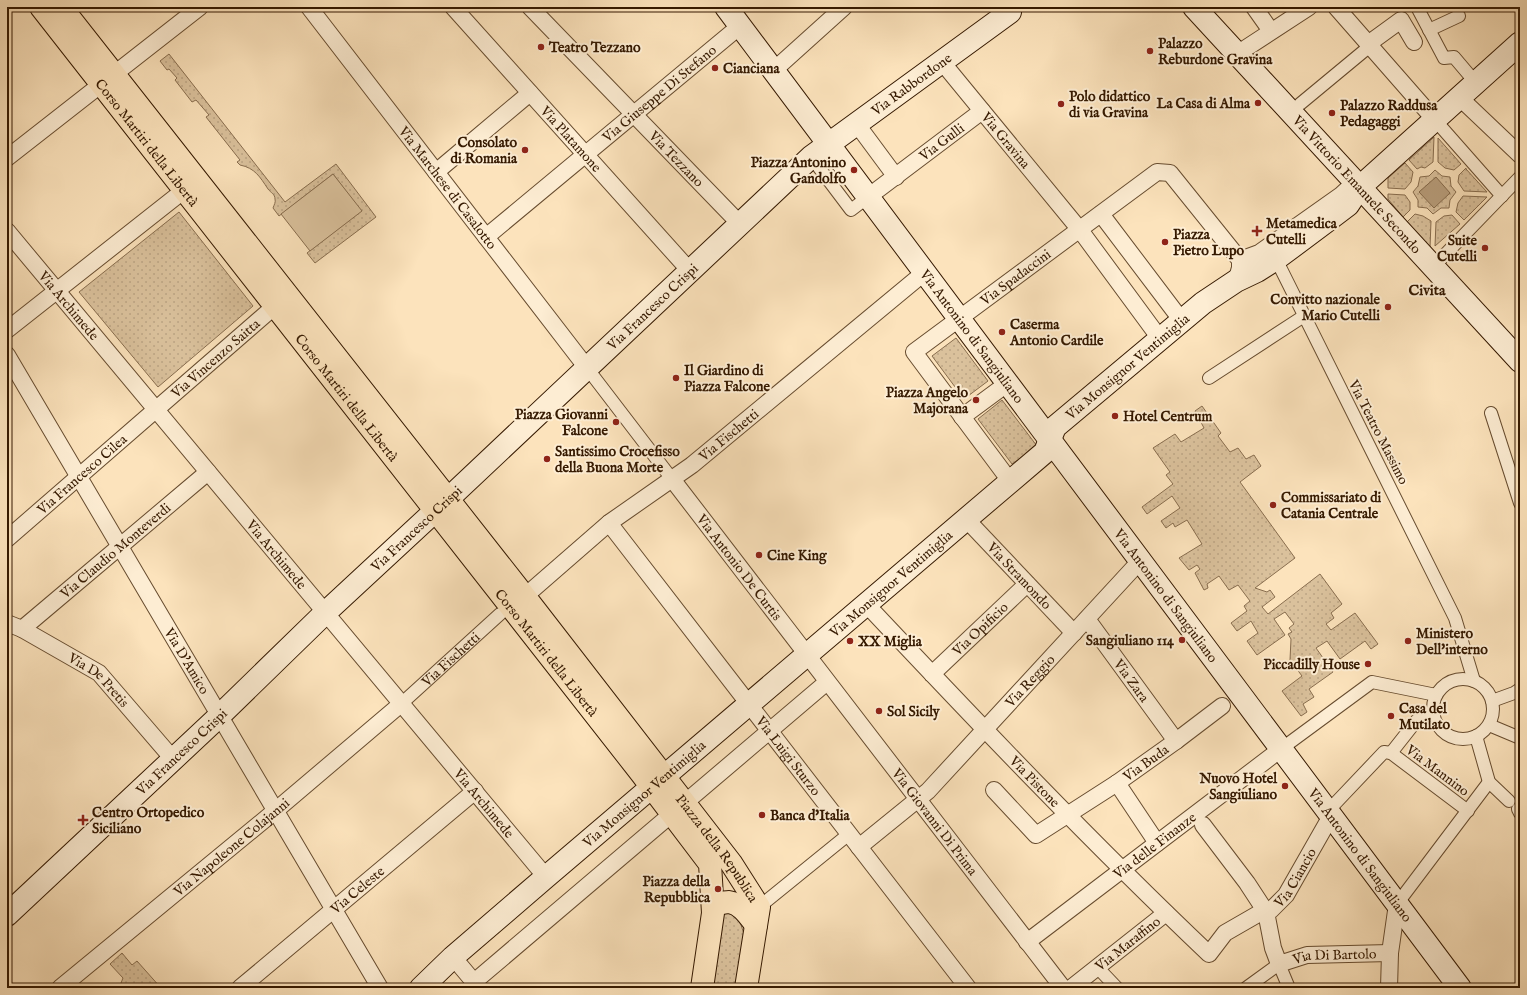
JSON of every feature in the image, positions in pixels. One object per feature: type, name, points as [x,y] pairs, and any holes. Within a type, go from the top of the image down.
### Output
[{"type":"main road","name":"Corso Martiri della Libertà","points":[[41,7],[108,79]]},
{"type":"main road","name":"Corso Martiri della Libertà","points":[[61,7],[108,79],[441,505],[512,606],[658,782]]},
{"type":"main road","points":[[726,7],[828,144]]},
{"type":"main road","name":"Via Vittorio Emanuele Secondo","points":[[1194,7],[1520,361]]},
{"type":"main road","name":"Via Rabbordone","points":[[828,144],[1007,13]]},
{"type":"main road","name":"Via Monsignor Ventimiglia","points":[[421,988],[453,957],[546,877],[1045,452],[1055,426],[1161,340],[1238,270],[1257,271],[1268,256],[1348,204],[1357,184],[1434,116],[1460,98],[1518,48]]},
{"type":"main road","name":"Via Francesco Crispi","points":[[7,916],[219,716],[325,613],[811,157],[828,144]]},
{"type":"main road","name":"Via Antonino di Sangiuliano","points":[[828,144],[1460,988]]},
{"type":"main road","name":"Corso Martiri della Libertà","points":[[190,185],[275,306],[441,505]]},
{"type":"main road","name":"Piazza della Republica","points":[[658,782],[678,808],[731,863],[763,909],[746,988]]},
{"type":"main road","name":"Piazza della Republica","points":[[678,808],[710,864],[713,905],[711,931],[702,988]]},
{"type":"main road","name":"Piazza della Republica","points":[[713,905],[729,902],[743,909],[763,909]]},
{"type":"street","points":[[7,158],[200,7]]},
{"type":"street","name":"Via Marchese di Casalotto","points":[[309,7],[587,368]]},
{"type":"street","name":"Via Platamone","points":[[453,7],[690,271]]},
{"type":"street","name":"Via Tezzano","points":[[530,7],[740,224]]},
{"type":"street","points":[[773,70],[844,7]]},
{"type":"street","points":[[1254,7],[1271,31]]},
{"type":"street","points":[[1237,54],[1309,7]]},
{"type":"street","points":[[1336,7],[1504,194]]},
{"type":"street","points":[[1417,7],[1444,58],[1454,57],[1476,83]]},
{"type":"street","points":[[1429,30],[1459,16]]},
{"type":"street","points":[[1300,104],[1369,45],[1401,20],[1414,42]]},
{"type":"street","name":"Via Giuseppe Di Stefano","points":[[486,237],[740,26]]},
{"type":"street","name":"Via Gravina","points":[[942,62],[1161,340]]},
{"type":"street","points":[[436,172],[530,94]]},
{"type":"street","points":[[1460,98],[1520,155]]},
{"type":"street","name":"Via Gulli","points":[[870,200],[898,175],[982,111]]},
{"type":"street","points":[[856,123],[898,175]]},
{"type":"street","points":[[811,157],[851,210],[870,200]]},
{"type":"street","name":"Via Spadaccini","points":[[962,417],[914,352],[1074,228],[1101,214],[1157,172],[1170,173],[1238,270]]},
{"type":"street","points":[[1433,267],[1520,177]]},
{"type":"street","points":[[7,330],[190,185]]},
{"type":"street","points":[[1101,214],[1182,321]]},
{"type":"street","name":"Via Archimede","points":[[7,231],[546,877]]},
{"type":"street","name":"Via Teatro Massimo","points":[[1268,256],[1304,316],[1455,618],[1474,680]]},
{"type":"street","name":"Via Fischetti","points":[[401,704],[609,523],[692,465],[924,272]]},
{"type":"street","name":"Via Vincenzo Saitta","points":[[157,410],[275,306]]},
{"type":"street","points":[[1209,378],[1304,316]]},
{"type":"street","name":"Via D'Amico","points":[[7,355],[380,988]]},
{"type":"street","points":[[587,368],[672,479]]},
{"type":"street","points":[[1008,383],[962,417],[1010,481]]},
{"type":"street","name":"Via Francesco Cilea","points":[[7,538],[157,410]]},
{"type":"street","points":[[1491,414],[1520,503]]},
{"type":"street","name":"Via Claudio Monteverdi","points":[[22,629],[208,472]]},
{"type":"street","name":"Via Antonio De Curtis","points":[[672,479],[807,655]]},
{"type":"street","name":"Via Stramondo","points":[[966,519],[1074,633]]},
{"type":"street","name":"Via Luigi Sturzo","points":[[609,523],[968,988]]},
{"type":"street","name":"Via Reggio","points":[[859,847],[918,800],[985,730],[1140,561]]},
{"type":"street","name":"Via Opificio","points":[[932,674],[1027,584]]},
{"type":"street","name":"Via Pistone","points":[[866,604],[1067,815],[1209,954]]},
{"type":"street","name":"Via Zara","points":[[1087,619],[1176,742]]},
{"type":"street","name":"Via De Pretis","points":[[7,623],[22,629],[99,673],[173,759]]},
{"type":"street","name":"Via Giovanni Di Prima","points":[[807,655],[1063,988]]},
{"type":"street","points":[[1466,678],[1474,680],[1488,691],[1492,701],[1493,712],[1489,725],[1476,736],[1468,739],[1459,739],[1443,732],[1437,725],[1434,716],[1433,707],[1436,695],[1443,686],[1450,681],[1466,678]]},
{"type":"street","points":[[453,957],[477,985],[678,808],[827,682]]},
{"type":"street","points":[[1281,749],[1372,682],[1436,695]]},
{"type":"street","points":[[1492,701],[1517,691]]},
{"type":"street","name":"Via Napoleone Colajanni","points":[[60,988],[275,811],[401,704]]},
{"type":"street","name":"Via Buda","points":[[994,790],[1036,835],[1117,783],[1176,742],[1222,706]]},
{"type":"street","points":[[1329,814],[1384,752],[1391,753],[1417,720],[1434,716]]},
{"type":"street","points":[[1489,725],[1520,738]]},
{"type":"street","points":[[1476,736],[1486,787],[1516,807]]},
{"type":"street","name":"Via delle Finanze","points":[[1027,942],[1281,749]]},
{"type":"street","name":"Via Mannino","points":[[1391,753],[1468,811]]},
{"type":"street","points":[[1117,783],[1158,843]]},
{"type":"street","points":[[1390,988],[1390,953],[1397,904],[1486,787]]},
{"type":"street","name":"Via Celeste","points":[[240,988],[475,791]]},
{"type":"street","name":"Via Ciancio","points":[[1209,954],[1225,933],[1258,914],[1271,910],[1286,895],[1329,814]]},
{"type":"street","points":[[1203,825],[1247,883],[1266,912],[1273,948],[1289,988]]},
{"type":"street","points":[[763,909],[849,834]]},
{"type":"street","name":"Via Maraffino","points":[[1071,988],[1166,913]]},
{"type":"street","name":"Via Di Bartolo","points":[[1279,964],[1307,955],[1390,953]]},
{"type":"street","points":[[1246,988],[1279,964]]},
{"type":"street","points":[[1098,967],[1117,988]]},
{"type":"shaded area","points":[[169,54],[285,202],[336,164],[376,217],[315,263],[307,253],[361,211],[333,174],[279,216],[273,208],[275,201],[274,195],[257,174],[250,168],[240,165],[237,162],[240,160],[206,117],[209,115],[196,100],[192,102],[175,80],[177,78],[169,69],[167,70],[160,61]]},
{"type":"shaded area","points":[[1434,137],[1433,162],[1425,168],[1421,167],[1417,169],[1409,160]]},
{"type":"shaded area","points":[[1438,138],[1461,164],[1454,170],[1445,168],[1438,162]]},
{"type":"shaded area","points":[[1405,163],[1413,172],[1411,182],[1405,189],[1388,188],[1388,178]]},
{"type":"shaded area","points":[[1466,168],[1487,192],[1464,191],[1458,182],[1459,175]]},
{"type":"shaded area","points":[[1435,170],[1442,176],[1450,177],[1451,186],[1456,192],[1450,200],[1449,208],[1441,208],[1433,214],[1427,208],[1418,207],[1418,200],[1413,192],[1418,186],[1420,177],[1429,176]]},
{"type":"shaded area","points":[[333,174],[362,211],[310,251],[281,214]]},
{"type":"shaded area","points":[[1436,177],[1450,193],[1434,208],[1419,192]]},
{"type":"shaded area","points":[[1388,194],[1405,195],[1410,202],[1410,210],[1403,217],[1388,199]]},
{"type":"shaded area","points":[[1463,196],[1487,197],[1464,220],[1456,212],[1458,203]]},
{"type":"shaded area","points":[[179,212],[253,306],[158,387],[79,292]]},
{"type":"shaded area","points":[[1415,214],[1423,216],[1431,221],[1430,248],[1407,222]]},
{"type":"shaded area","points":[[1452,215],[1460,224],[1435,246],[1436,222],[1444,216]]},
{"type":"shaded area","points":[[956,338],[988,381],[964,399],[932,356]]},
{"type":"shaded area","points":[[1002,400],[1037,446],[1012,464],[978,419]]},
{"type":"shaded area","points":[[1202,406],[1221,433],[1218,436],[1230,452],[1238,448],[1246,459],[1254,455],[1261,466],[1240,482],[1295,558],[1255,588],[1267,592],[1270,590],[1275,597],[1262,607],[1268,614],[1320,574],[1342,604],[1331,613],[1334,618],[1326,624],[1331,630],[1355,613],[1378,644],[1371,649],[1365,641],[1340,659],[1327,641],[1316,648],[1333,672],[1309,689],[1314,697],[1303,704],[1307,712],[1301,716],[1282,691],[1302,676],[1290,660],[1291,639],[1288,634],[1292,632],[1289,628],[1294,624],[1285,612],[1274,619],[1285,635],[1257,655],[1247,641],[1258,633],[1251,621],[1237,631],[1231,623],[1247,611],[1244,606],[1250,601],[1238,585],[1229,590],[1219,576],[1207,584],[1208,588],[1204,590],[1195,573],[1200,569],[1197,565],[1189,570],[1179,558],[1202,544],[1187,520],[1175,527],[1173,523],[1166,528],[1161,521],[1180,508],[1172,496],[1147,514],[1142,507],[1173,484],[1166,475],[1170,472],[1153,448],[1175,434],[1181,442],[1204,428],[1195,411]]},
{"type":"shaded area","points":[[730,912],[734,913],[744,934],[735,988],[711,988],[723,914]]},
{"type":"shaded area","points":[[122,953],[132,965],[137,961],[161,988],[119,988],[123,978],[110,964]]},
{"type":"place","name":"Teatro Tezzano","points":[[541,47]]},
{"type":"place","name":"Palazzo Reburdone Gravina","points":[[1150,51]]},
{"type":"place","name":"Cianciana","points":[[715,68]]},
{"type":"place","name":"La Casa di Alma","points":[[1258,103]]},
{"type":"place","name":"Polo didattico di via Gravina","points":[[1061,104]]},
{"type":"place","name":"Palazzo Raddusa Pedagaggi","points":[[1332,113]]},
{"type":"place","name":"Consolato di Romania","points":[[525,150]]},
{"type":"place","name":"Piazza Antonino Gandolfo","points":[[854,170]]},
{"type":"place","name":"Metamedica Cutelli","points":[[1257,231]]},
{"type":"place","name":"Piazza Pietro Lupo","points":[[1165,242]]},
{"type":"place","name":"Suite Cutelli","points":[[1485,248]]},
{"type":"place","name":"Convitto nazionale Mario Cutelli","points":[[1388,307]]},
{"type":"place","name":"Caserma Antonio Cardile","points":[[1002,332]]},
{"type":"place","name":"Il Giardino di Piazza Falcone","points":[[676,378]]},
{"type":"place","name":"Piazza Angelo Majorana","points":[[976,400]]},
{"type":"place","name":"Hotel Centrum","points":[[1115,416]]},
{"type":"place","name":"Piazza Giovanni Falcone","points":[[616,422]]},
{"type":"place","name":"Santissimo Crocefisso della Buona Morte","points":[[547,459]]},
{"type":"place","name":"Commissariato di Catania Centrale","points":[[1273,505]]},
{"type":"place","name":"Cine King","points":[[759,555]]},
{"type":"place","name":"Sangiuliano 114","points":[[1182,640]]},
{"type":"place","name":"XX Miglia","points":[[850,641]]},
{"type":"place","name":"Ministero Dell'interno","points":[[1408,641]]},
{"type":"place","name":"Piccadilly House","points":[[1368,664]]},
{"type":"place","name":"Sol Sicily","points":[[879,711]]},
{"type":"place","name":"Casa del Mutilato","points":[[1391,716]]},
{"type":"place","name":"Nuovo Hotel Sangiuliano","points":[[1285,786]]},
{"type":"place","name":"Banca d'Italia","points":[[762,815]]},
{"type":"place","name":"Centro Ortopedico Siciliano","points":[[83,820]]},
{"type":"place","name":"Piazza della Repubblica","points":[[718,889]]},
{"type":"district","name":"Civita","points":[[1427,290]]}]
